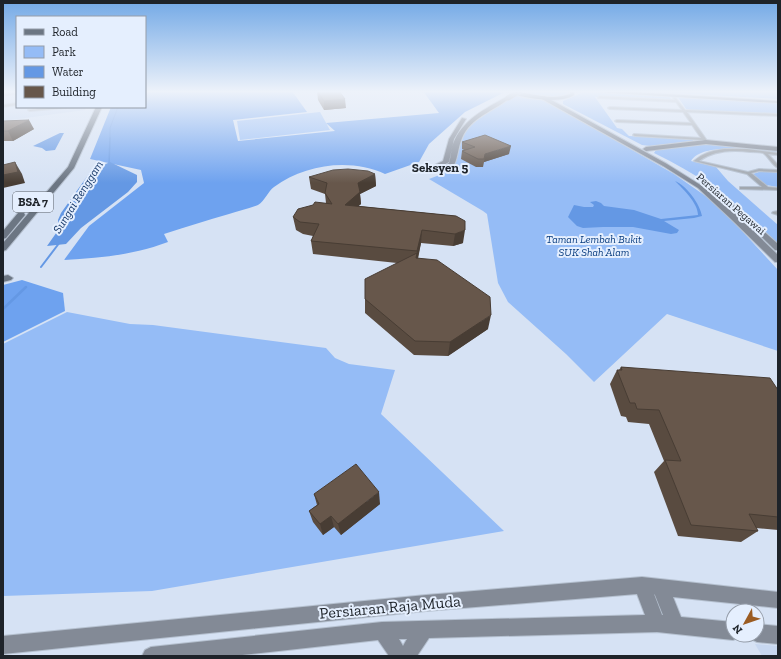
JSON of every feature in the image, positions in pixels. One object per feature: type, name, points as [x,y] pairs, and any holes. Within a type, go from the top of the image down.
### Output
[{"type":"main road","points":[[68,157],[86,122]]},
{"type":"main road","name":"BSA 7","points":[[3,248],[71,168],[92,122]]},
{"type":"main road","points":[[437,168],[452,164],[456,144],[466,125],[470,122]]},
{"type":"main road","name":"Persiaran Pegawai","points":[[587,122],[665,165],[700,188],[735,218],[778,260]]},
{"type":"main road","name":"Persiaran Pegawai","points":[[595,122],[646,149],[711,188],[778,248]]},
{"type":"main road","points":[[646,149],[705,140],[778,149]]},
{"type":"main road","name":"BSA 7","points":[[3,236],[62,169]]},
{"type":"main road","points":[[642,585],[657,623]]},
{"type":"main road","name":"Persiaran Raja Muda","points":[[3,645],[418,604],[642,585],[778,600]]},
{"type":"main road","points":[[660,586],[676,625]]},
{"type":"main road","name":"Persiaran Raja Muda","points":[[151,656],[382,631],[657,623],[725,630]]},
{"type":"main road","points":[[408,656],[414,644],[425,630]]},
{"type":"main road","points":[[382,631],[393,645],[399,656]]},
{"type":"main road","points":[[765,633],[778,634]]},
{"type":"street","points":[[636,122],[694,124],[705,140]]},
{"type":"street","points":[[635,135],[705,140]]},
{"type":"street","points":[[778,154],[742,151],[713,152],[704,154],[696,161],[748,173],[759,170],[778,171]]},
{"type":"street","points":[[765,153],[778,167]]},
{"type":"street","points":[[748,173],[766,189]]},
{"type":"street","points":[[742,188],[778,189]]},
{"type":"shaded area","points":[[105,122],[233,122],[238,141],[335,131],[326,123],[454,122],[429,144],[419,162],[385,174],[358,166],[328,166],[314,169],[286,179],[274,187],[258,205],[164,234],[168,242],[129,253],[64,260],[89,226],[144,183],[141,170],[90,159]]},
{"type":"shaded area","points":[[22,280],[63,293],[65,311],[3,342],[3,285]]},
{"type":"shaded area","points":[[755,644],[778,646],[778,656],[762,656]]},
{"type":"green space","points":[[237,122],[325,122],[330,130],[240,140]]},
{"type":"green space","name":"Taman Lembah Bukit SUK Shah Alam","points":[[475,122],[583,122],[674,174],[707,197],[731,219],[778,270],[778,351],[667,314],[594,382],[566,354],[508,302],[498,283],[487,214],[429,179],[442,174],[439,172],[453,166],[465,132]]},
{"type":"green space","points":[[597,122],[613,122],[617,128],[622,129],[629,136],[692,139],[693,141],[650,146],[642,145]]},
{"type":"green space","points":[[698,144],[778,150],[778,153],[745,149],[719,149],[707,151],[697,155],[691,161],[716,167],[728,181],[778,225],[778,244],[747,214],[722,193],[692,173],[654,153],[656,150]]},
{"type":"green space","points":[[762,171],[778,172],[778,187],[766,185],[753,174]]},
{"type":"green space","points":[[67,312],[130,324],[153,325],[326,348],[335,358],[349,364],[395,370],[381,414],[504,531],[152,591],[3,596],[3,344]]},
{"type":"water","points":[[60,133],[64,133],[55,150],[46,151],[42,148],[33,146]]},
{"type":"water","points":[[110,162],[137,175],[137,182],[128,192],[81,228],[66,244],[47,246],[59,229],[58,220],[61,213],[91,171]]},
{"type":"water","points":[[675,181],[684,186],[692,196],[701,211],[702,216],[664,221],[679,230],[677,233],[671,234],[633,227],[583,228],[577,226],[568,217],[574,205],[593,207],[594,205],[590,202],[596,201],[604,206],[634,210],[661,219],[698,215],[693,201]]},
{"type":"building","points":[[3,122],[26,122],[8,131],[3,131]]},
{"type":"building","points":[[485,135],[511,146],[485,154],[484,159],[478,159],[462,151],[475,147],[462,142]]},
{"type":"building","points":[[15,162],[18,172],[3,175],[3,165]]},
{"type":"building","points":[[348,169],[368,171],[375,174],[358,183],[360,192],[345,205],[456,216],[465,221],[465,230],[455,234],[422,230],[417,251],[311,241],[319,224],[300,222],[293,217],[298,209],[313,205],[315,202],[332,204],[325,193],[327,183],[309,177],[333,170]]},
{"type":"building","points":[[417,253],[416,258],[437,260],[490,297],[491,315],[450,342],[415,341],[365,299],[365,279]]},
{"type":"building","points":[[621,367],[770,378],[778,390],[778,517],[749,514],[758,531],[691,525],[665,460],[681,461],[659,410],[637,409],[635,403],[630,403],[617,370],[622,370]]},
{"type":"building","points":[[356,464],[379,492],[338,524],[331,516],[320,524],[309,511],[319,504],[314,494]]},
{"type":"waterway","name":"Sungai Renggam","points":[[110,138],[110,128],[112,122]]},
{"type":"waterway","name":"Sungai Renggam","points":[[109,165],[110,138]]},
{"type":"waterway","name":"Sungai Renggam","points":[[41,267],[60,242]]},
{"type":"waterway","name":"Sungai Renggam","points":[[3,309],[26,287]]},
{"type":"district","name":"Seksyen 5","points":[[440,167]]}]
